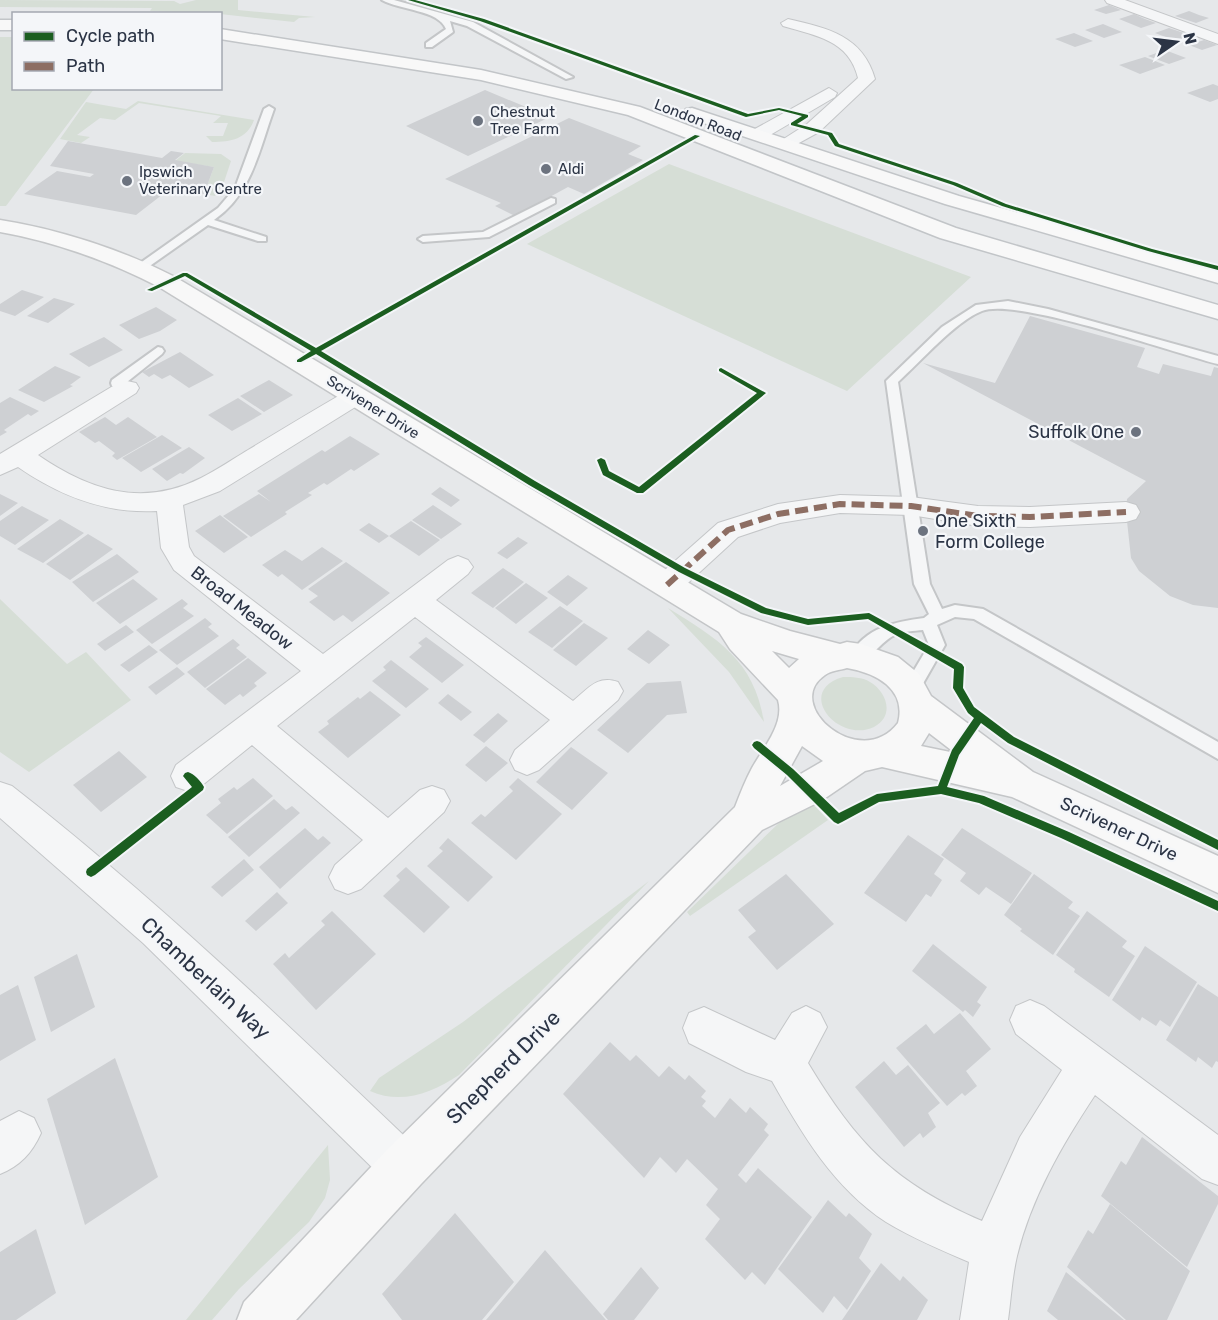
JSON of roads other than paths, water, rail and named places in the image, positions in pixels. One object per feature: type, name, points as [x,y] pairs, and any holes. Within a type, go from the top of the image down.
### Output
[{"type":"main road","points":[[222,22],[274,26]]},
{"type":"main road","name":"London Road","points":[[222,34],[424,63],[587,98],[634,111],[928,226],[1218,312]]},
{"type":"main road","name":"London Road","points":[[423,44],[452,50]]},
{"type":"main road","name":"London Road","points":[[509,63],[569,77],[761,140]]},
{"type":"main road","points":[[698,136],[730,144],[761,140],[788,144],[952,200],[1218,276]]},
{"type":"main road","points":[[761,140],[785,160],[946,220],[1046,262]]},
{"type":"main road","name":"Scrivener Drive","points":[[0,226],[31,231],[140,268],[167,282],[730,623],[787,643],[848,656]]},
{"type":"main road","name":"Scrivener Drive","points":[[730,623],[741,640],[795,704]]},
{"type":"main road","points":[[848,656],[883,664],[899,675],[914,696],[917,720],[912,734],[900,746],[872,754],[844,753],[825,745],[809,733],[795,704],[794,687],[801,674],[813,663],[848,656]]},
{"type":"main road","name":"Scrivener Drive","points":[[914,696],[1020,783]]},
{"type":"main road","name":"Shepherd Drive","points":[[749,818],[765,777],[783,750],[795,704]]},
{"type":"main road","name":"Scrivener Drive","points":[[872,754],[1020,783],[1218,875]]},
{"type":"main road","name":"Shepherd Drive","points":[[262,1320],[404,1167],[749,818],[808,790],[872,754]]},
{"type":"street","points":[[1112,0],[1218,39]]},
{"type":"street","points":[[788,23],[850,46],[865,66],[867,79],[813,128],[788,144]]},
{"type":"street","points":[[761,140],[851,79],[865,66]]},
{"type":"street","points":[[10,461],[118,383],[149,400]]},
{"type":"street","points":[[10,461],[103,501],[147,504],[170,500],[210,485],[356,396]]},
{"type":"street","name":"Broad Meadow","points":[[170,500],[175,548],[184,563],[323,671]]},
{"type":"street","points":[[667,585],[728,530],[778,514],[840,504],[911,506],[978,516],[1126,512]]},
{"type":"street","points":[[188,776],[458,567]]},
{"type":"street","points":[[414,600],[574,720]]},
{"type":"street","points":[[527,760],[607,691]]},
{"type":"street","points":[[253,726],[389,840]]},
{"type":"street","name":"Chamberlain Way","points":[[0,797],[91,872],[268,1034],[404,1167]]},
{"type":"street","points":[[348,878],[432,801]]},
{"type":"street","points":[[1030,1020],[1218,1163]]},
{"type":"street","points":[[785,1064],[806,1027]]},
{"type":"street","points":[[704,1028],[761,1057],[785,1064],[830,1138],[857,1168],[898,1202],[924,1217],[995,1250]]},
{"type":"street","points":[[984,1320],[995,1250],[1031,1159],[1089,1065]]},
{"type":"lane","name":"London Road","points":[[386,0],[470,24],[569,77]]},
{"type":"lane","name":"London Road","points":[[417,9],[447,22],[450,30],[423,44]]},
{"type":"lane","points":[[140,268],[222,210],[240,189],[269,110]]},
{"type":"lane","points":[[423,240],[485,235],[551,201]]},
{"type":"lane","points":[[206,221],[262,239]]},
{"type":"lane","points":[[914,696],[936,645],[933,620],[922,584],[892,381],[946,330],[980,308],[1008,305],[1044,311],[1218,360]]},
{"type":"lane","points":[[118,383],[158,351]]},
{"type":"lane","points":[[848,656],[891,629],[933,620],[955,611],[976,613],[1218,751]]},
{"type":"place","name":"Chestnut Tree Farm","points":[[478,121]]},
{"type":"place","name":"Aldi","points":[[546,169]]},
{"type":"place","name":"Ipswich Veterinary Centre","points":[[127,181]]},
{"type":"place","name":"Suffolk One","points":[[1136,432]]},
{"type":"place","name":"One Sixth Form College","points":[[923,531]]}]
